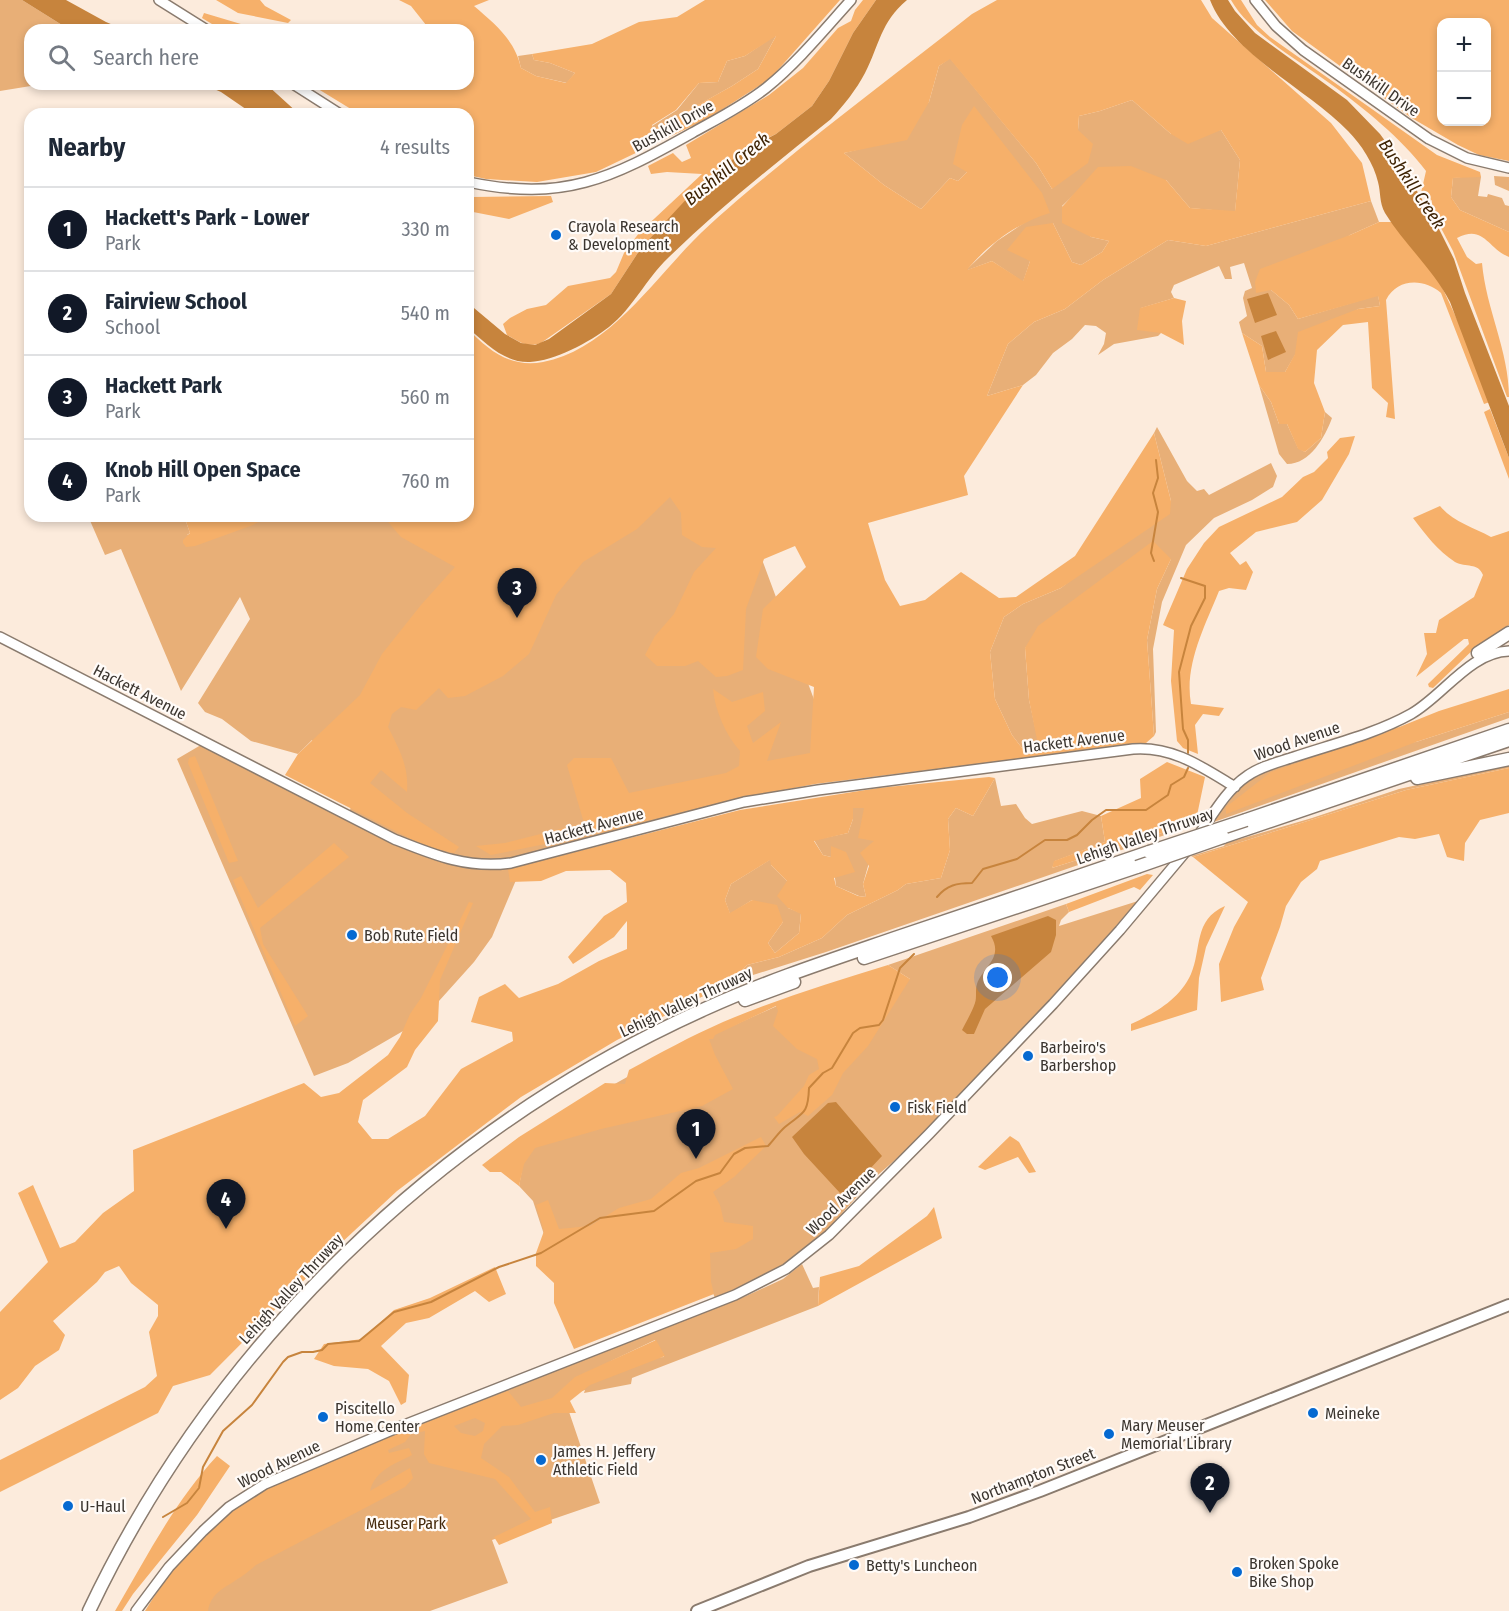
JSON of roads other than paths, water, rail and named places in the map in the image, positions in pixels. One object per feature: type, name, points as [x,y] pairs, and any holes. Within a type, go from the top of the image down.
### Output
[{"type":"highway","points":[[1478,653],[1509,633]]},
{"type":"highway","name":"Lehigh Valley Thruway","points":[[89,1611],[121,1548],[159,1484],[201,1422],[253,1354],[355,1244],[414,1192],[476,1143],[541,1098],[603,1061],[673,1024],[743,992],[818,964],[1509,730]]},
{"type":"highway","name":"Lehigh Valley Thruway","points":[[98,1611],[142,1526],[179,1468],[230,1397],[279,1336],[332,1278],[389,1224],[449,1174],[545,1104],[613,1064],[717,1012],[818,973],[1509,740]]},
{"type":"highway","points":[[1369,788],[1509,759]]},
{"type":"main road","points":[[159,0],[197,24]]},
{"type":"main road","name":"Bushkill Drive","points":[[474,183],[509,189],[554,188],[588,182],[634,165],[765,89],[851,0]]},
{"type":"main road","name":"Bushkill Drive","points":[[1255,0],[1276,26],[1304,50],[1429,139],[1467,158],[1509,168]]},
{"type":"main road","points":[[302,90],[331,108]]},
{"type":"main road","name":"Hackett Avenue","points":[[0,637],[394,839],[447,859],[479,865],[511,863],[744,802],[818,790],[1133,749],[1151,748],[1173,753],[1234,787]]},
{"type":"main road","points":[[1478,653],[1492,647],[1509,645]]},
{"type":"main road","name":"Wood Avenue","points":[[136,1611],[169,1567],[203,1531],[229,1507],[265,1484],[399,1428],[735,1295],[771,1278],[801,1258],[829,1235],[929,1134],[1079,975],[1181,859],[1234,787],[1259,769],[1379,729],[1404,718],[1437,696],[1487,655],[1509,651]]},
{"type":"main road","name":"Wood Avenue","points":[[1465,671],[1478,653]]},
{"type":"main road","name":"Northampton Street","points":[[697,1611],[809,1566],[969,1517],[1040,1491],[1509,1305]]},
{"type":"water","points":[[22,0],[66,0],[111,24],[60,24]]},
{"type":"water","name":"Bushkill Creek","points":[[876,0],[907,0],[891,17],[858,85],[831,119],[687,240],[660,266],[625,311],[609,327],[571,350],[540,361],[530,362],[504,356],[474,333],[474,308],[505,334],[521,343],[535,345],[549,339],[611,294],[641,248],[693,192],[743,151],[776,134],[812,106],[829,81],[853,33]]},
{"type":"water","name":"Bushkill Creek","points":[[1210,0],[1228,0],[1255,33],[1347,100],[1380,134],[1396,156],[1435,221],[1454,259],[1509,406],[1509,458],[1450,302],[1385,213],[1376,175],[1362,148],[1332,116],[1272,70],[1235,37],[1220,19]]},
{"type":"water","points":[[216,90],[273,90],[292,108],[244,108]]},
{"type":"water","points":[[1268,293],[1277,315],[1255,323],[1247,299]]},
{"type":"water","points":[[1276,331],[1286,352],[1268,360],[1261,336]]},
{"type":"water","points":[[1048,916],[1056,920],[1056,935],[1051,952],[985,1009],[974,1034],[967,1034],[962,1030],[975,1003],[977,984],[994,956],[995,950],[991,936]]},
{"type":"water","points":[[836,1102],[882,1156],[851,1189],[840,1193],[804,1154],[792,1137],[828,1103]]},
{"type":"waterway","points":[[1154,561],[1151,553],[1158,512],[1153,493],[1158,478],[1156,460]]},
{"type":"waterway","points":[[1181,578],[1205,586],[1205,598],[1191,626],[1179,672],[1183,729],[1188,740],[1188,753]]},
{"type":"waterway","points":[[937,897],[953,886],[972,883],[983,869],[1017,859],[1045,840],[1067,840],[1077,835],[1106,810],[1146,810],[1168,795],[1171,785],[1184,777],[1188,768]]},
{"type":"waterway","points":[[163,1517],[187,1503],[199,1488],[203,1467],[223,1431],[252,1405],[288,1357],[302,1352],[322,1350],[328,1344],[359,1341],[394,1312],[431,1302],[499,1267],[541,1253],[600,1218],[654,1211],[696,1181],[720,1173],[734,1154],[745,1148],[768,1146],[803,1112],[806,1108],[809,1088],[823,1073],[832,1068],[853,1033],[860,1028],[879,1025],[883,1020],[900,968],[914,954]]},
{"type":"place","name":"Crayola Research & Development","points":[[556,235]]},
{"type":"place","name":"Hackett Park","points":[[517,618]]},
{"type":"place","name":"Bob Rute Field","points":[[352,935]]},
{"type":"place","name":"Barbeiro's Barbershop","points":[[1028,1056]]},
{"type":"place","name":"Fisk Field","points":[[895,1107]]},
{"type":"place","name":"Hackett's Park - Lower","points":[[696,1159]]},
{"type":"place","name":"Knob Hill Open Space","points":[[226,1229]]},
{"type":"place","name":"Meineke","points":[[1313,1413]]},
{"type":"place","name":"Piscitello Home Center","points":[[323,1417]]},
{"type":"place","name":"Mary Meuser Memorial Library","points":[[1109,1434]]},
{"type":"place","name":"James H. Jeffery Athletic Field","points":[[541,1460]]},
{"type":"place","name":"U-Haul","points":[[68,1506]]},
{"type":"place","name":"Fairview School","points":[[1210,1513]]},
{"type":"place","name":"Betty's Luncheon","points":[[854,1565]]},
{"type":"place","name":"Broken Spoke Bike Shop","points":[[1237,1572]]},
{"type":"park label","name":"Meuser Park","points":[[406,1523]]}]
